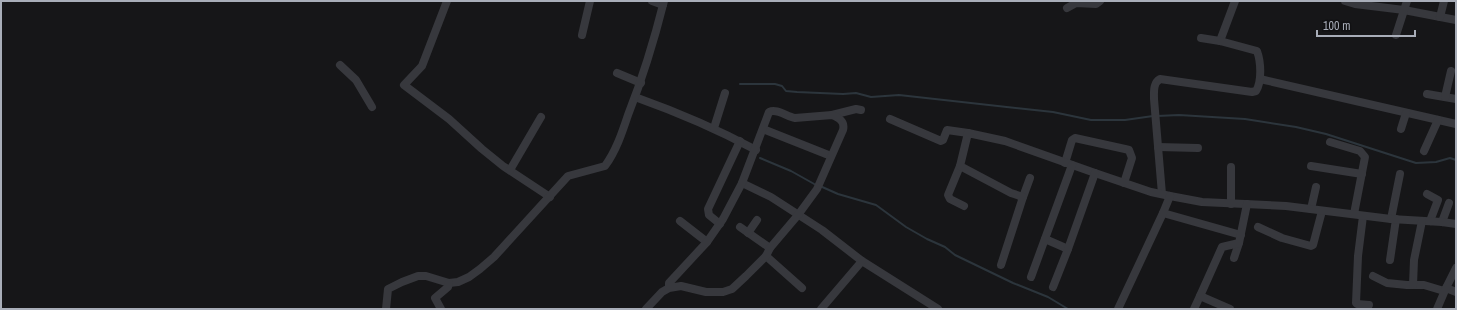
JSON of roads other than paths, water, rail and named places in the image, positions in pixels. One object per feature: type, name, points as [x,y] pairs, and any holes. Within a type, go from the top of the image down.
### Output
[{"type":"street","points":[[447,1],[422,66],[404,85],[449,119],[482,149],[550,197]]},
{"type":"street","points":[[582,36],[590,1]]},
{"type":"street","points":[[386,309],[388,289],[402,282],[422,276],[449,283],[464,280],[480,269],[550,197],[568,176],[605,166],[619,141],[641,83],[654,43],[664,3],[652,1]]},
{"type":"street","points":[[1067,8],[1076,3],[1096,4],[1100,1]]},
{"type":"street","points":[[1220,41],[1235,1]]},
{"type":"street","points":[[1345,1],[1355,4],[1370,3],[1456,20]]},
{"type":"street","points":[[1396,34],[1407,1]]},
{"type":"street","points":[[1440,17],[1444,1]]},
{"type":"street","points":[[1118,309],[1164,213],[1166,195],[1158,147],[1154,99],[1155,84],[1157,80],[1160,79],[1254,92],[1257,88],[1260,78],[1257,51],[1220,41],[1201,38]]},
{"type":"street","points":[[340,65],[356,80],[372,106]]},
{"type":"street","points":[[1445,97],[1451,71]]},
{"type":"street","points":[[617,73],[641,83]]},
{"type":"street","points":[[1260,78],[1456,124]]},
{"type":"street","points":[[714,128],[724,93]]},
{"type":"street","points":[[1427,94],[1456,99]]},
{"type":"street","points":[[635,97],[714,128],[756,150]]},
{"type":"street","points":[[669,288],[669,283],[707,242],[720,224],[742,183],[756,150],[768,114],[772,110],[776,110],[790,118],[795,118],[832,115],[856,109],[861,110]]},
{"type":"street","points":[[1401,129],[1406,113]]},
{"type":"street","points":[[646,309],[662,292],[669,288],[680,286],[706,292],[723,292],[732,289],[752,271],[766,256],[770,248],[798,215],[817,189],[840,139],[844,126],[838,117],[832,115]]},
{"type":"street","points":[[510,170],[541,117]]},
{"type":"street","points":[[890,119],[940,141],[943,140],[947,130],[1005,141],[1124,183],[1166,195],[1202,202],[1271,205],[1363,216],[1456,224]]},
{"type":"street","points":[[1424,151],[1438,120]]},
{"type":"street","points":[[763,129],[831,156]]},
{"type":"street","points":[[964,206],[950,199],[948,195],[960,166],[968,133]]},
{"type":"street","points":[[1031,277],[1045,239],[1068,164],[1072,140],[1074,138],[1129,150],[1132,158],[1124,183]]},
{"type":"street","points":[[720,224],[709,215],[708,209],[740,142]]},
{"type":"street","points":[[1330,142],[1363,153],[1365,159],[1354,214]]},
{"type":"street","points":[[1158,147],[1198,148]]},
{"type":"street","points":[[960,166],[1011,193],[1023,197]]},
{"type":"street","points":[[1231,166],[1231,204]]},
{"type":"street","points":[[1311,166],[1362,174]]},
{"type":"street","points":[[1053,287],[1095,174]]},
{"type":"street","points":[[1390,260],[1400,174]]},
{"type":"street","points":[[1001,265],[1030,178]]},
{"type":"street","points":[[742,183],[772,197],[822,230],[862,261],[935,308]]},
{"type":"street","points":[[1311,209],[1316,187]]},
{"type":"street","points":[[1427,194],[1438,200],[1430,221]]},
{"type":"street","points":[[1442,222],[1449,203]]},
{"type":"street","points":[[1234,258],[1240,239],[1247,204]]},
{"type":"street","points":[[1258,227],[1282,238],[1311,246],[1313,244],[1322,211]]},
{"type":"street","points":[[1164,213],[1240,239]]},
{"type":"street","points":[[1363,216],[1358,256],[1356,303],[1369,305]]},
{"type":"street","points":[[748,233],[757,220]]},
{"type":"street","points":[[680,221],[707,242]]},
{"type":"street","points":[[1413,285],[1414,260],[1422,221]]},
{"type":"street","points":[[740,227],[770,248]]},
{"type":"street","points":[[1045,239],[1068,249]]},
{"type":"street","points":[[1194,309],[1222,247],[1240,239]]},
{"type":"street","points":[[766,256],[802,288]]},
{"type":"street","points":[[821,309],[862,261]]},
{"type":"street","points":[[1438,309],[1445,290],[1456,268]]},
{"type":"street","points":[[1373,276],[1387,283],[1424,285],[1456,292]]},
{"type":"street","points":[[441,309],[435,298],[448,287],[449,283]]},
{"type":"street","points":[[1200,296],[1230,309]]},
{"type":"waterway","points":[[740,84],[775,84],[782,86],[786,91],[797,92],[843,94],[856,93],[871,97],[899,95],[1053,112],[1091,120],[1125,120],[1153,116]]},
{"type":"waterway","points":[[1157,116],[1179,115],[1245,119],[1296,127],[1326,134],[1416,163],[1436,162],[1450,158],[1456,160]]},
{"type":"waterway","points":[[760,158],[791,171],[816,185]]},
{"type":"waterway","points":[[820,186],[838,194],[876,205],[906,227],[945,247],[955,255],[1013,283],[1048,297],[1068,309]]}]
